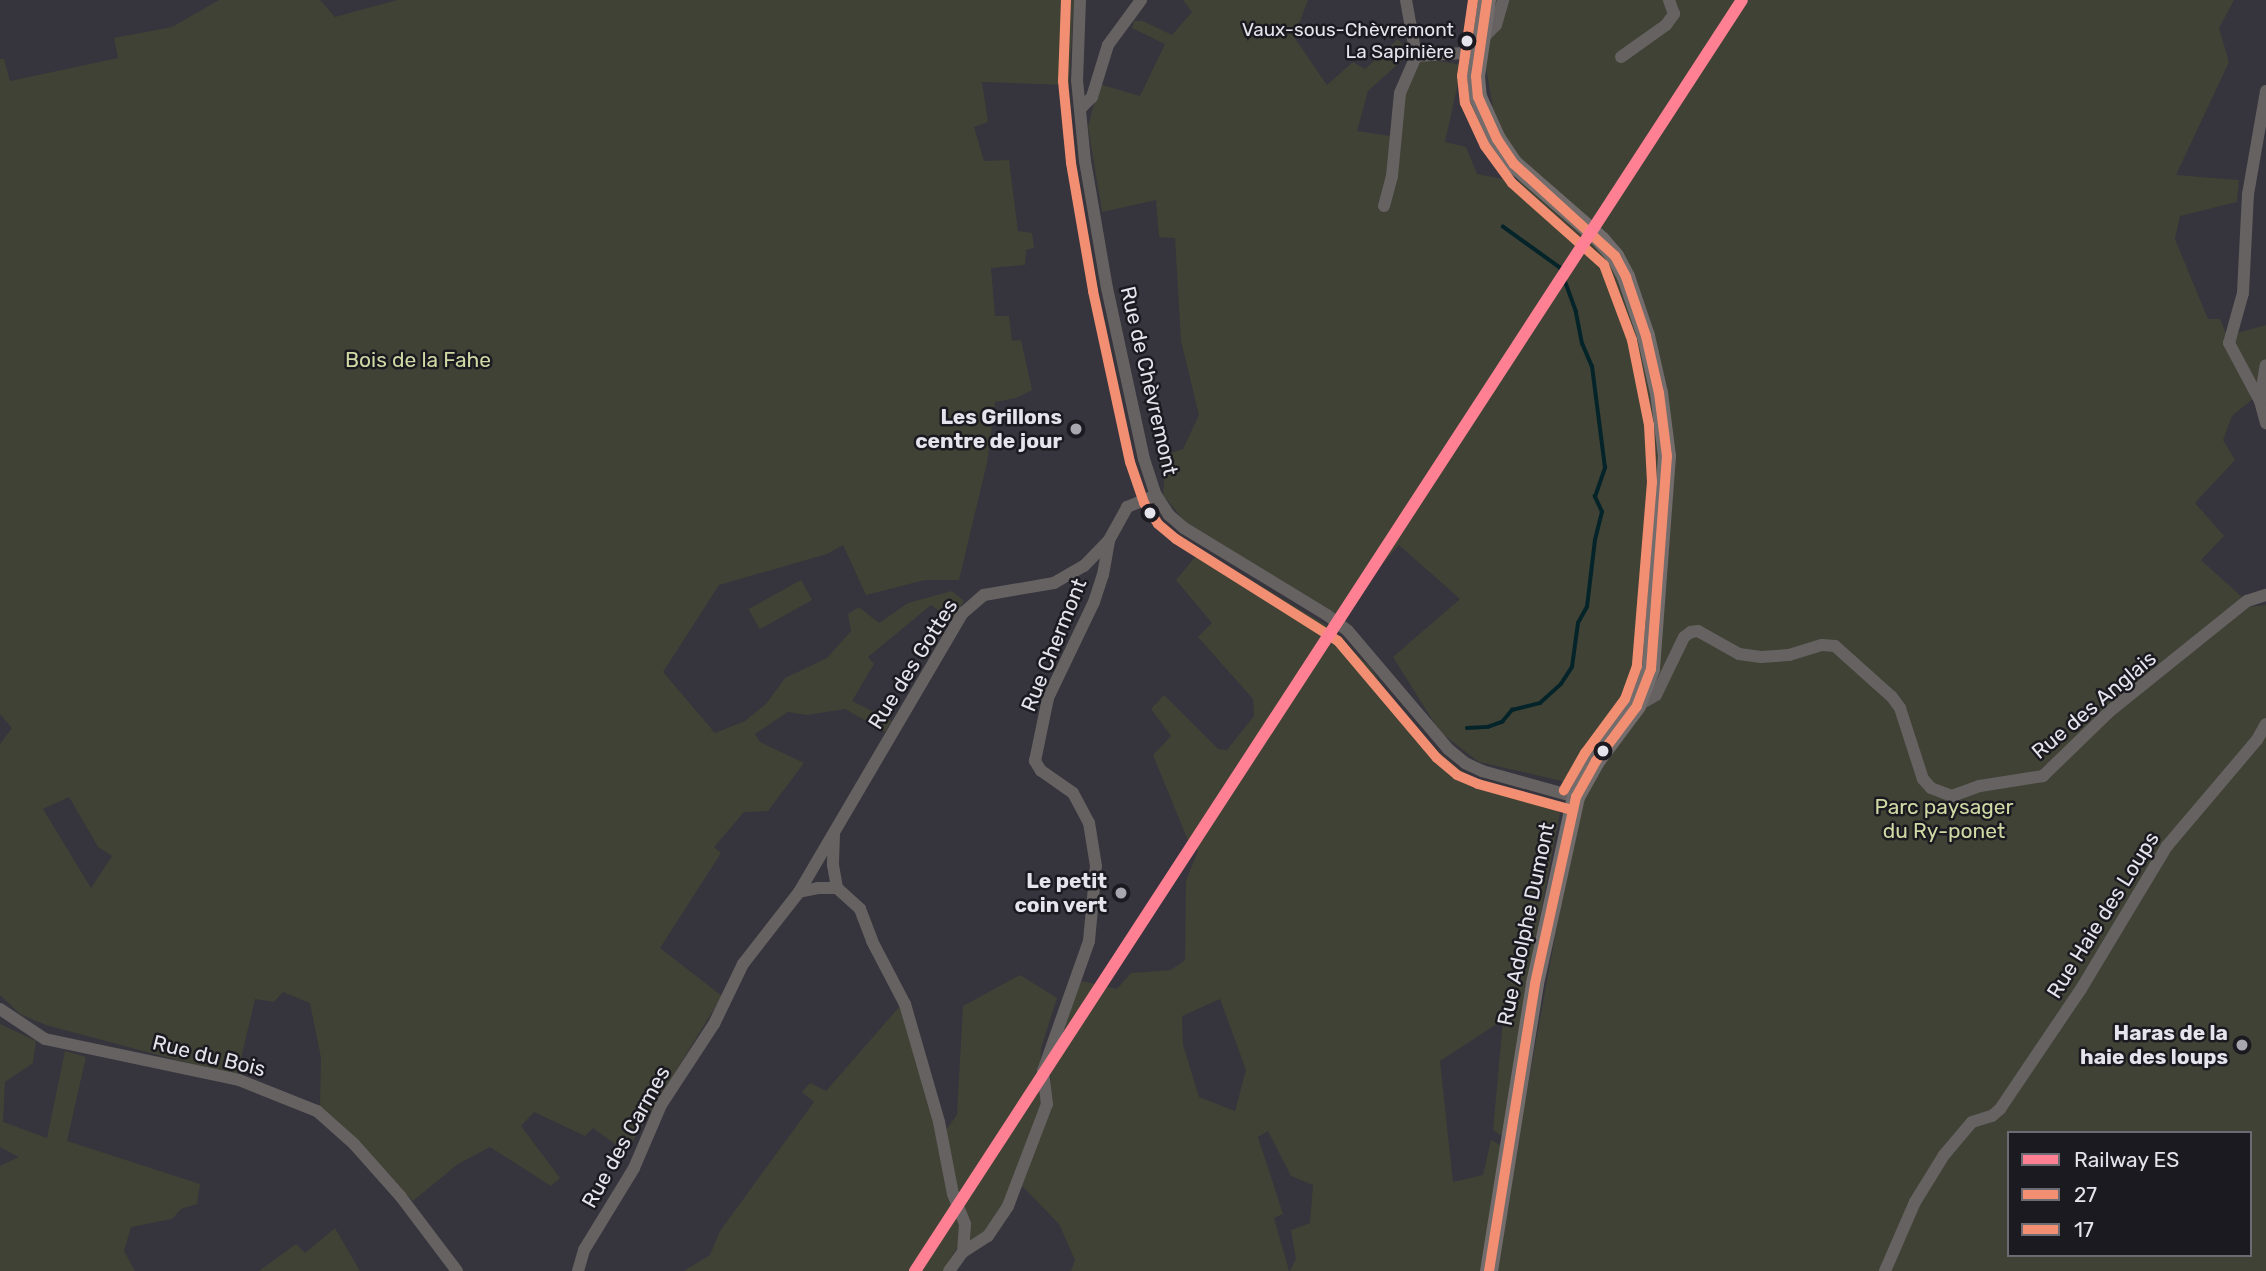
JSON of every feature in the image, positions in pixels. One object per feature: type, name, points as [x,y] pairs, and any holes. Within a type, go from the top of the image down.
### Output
[{"type":"main road","name":"Rue Adolphe Dumont","points":[[1487,0],[1480,46],[1478,97],[1497,139],[1522,174],[1615,256],[1626,277],[1646,336],[1663,423],[1666,482],[1654,652],[1647,683],[1637,706],[1596,761],[1576,797],[1535,984],[1489,1271]]},
{"type":"street","name":"Rue de Chèvremont","points":[[1080,0],[1077,80],[1085,161],[1107,288],[1144,459],[1156,495],[1169,515],[1184,528],[1348,631],[1448,749],[1465,763],[1482,771],[1576,797]]},
{"type":"street","points":[[1080,109],[1092,97],[1108,45],[1141,0]]},
{"type":"street","points":[[1384,206],[1392,176],[1400,93],[1416,56],[1406,0]]},
{"type":"street","points":[[1416,56],[1480,46],[1496,25],[1503,0]]},
{"type":"street","points":[[1621,57],[1665,26],[1674,14],[1669,0]]},
{"type":"street","points":[[2266,91],[2262,128],[2248,194],[2243,293],[2229,343],[2260,401],[2266,424]]},
{"type":"street","points":[[2260,401],[2266,365]]},
{"type":"street","name":"Rue des Gottes","points":[[714,1024],[743,964],[799,892],[963,613],[984,595],[1054,583],[1084,566],[1109,540],[1128,507],[1156,495]]},
{"type":"street","name":"Rue Chermont","points":[[963,1252],[988,1236],[1008,1206],[1047,1104],[1043,1071],[1090,941],[1096,866],[1089,823],[1073,793],[1041,771],[1035,761],[1048,698],[1094,602],[1103,575],[1109,540]]},
{"type":"street","name":"Rue des Anglais","points":[[1637,706],[1656,695],[1684,637],[1691,632],[1698,632],[1739,654],[1761,657],[1789,655],[1822,645],[1835,646],[1892,696],[1900,708],[1923,779],[1931,788],[1952,796],[1980,786],[2043,776],[2110,711],[2247,601],[2266,595]]},
{"type":"street","name":"Rue Haie des Loups","points":[[1885,1271],[1915,1202],[1944,1155],[1972,1122],[1992,1116],[2000,1110],[2081,989],[2167,846],[2257,740],[2266,724]]},
{"type":"street","name":"Rue des Gottes","points":[[834,829],[833,865],[837,888]]},
{"type":"street","points":[[799,892],[837,888],[860,909],[872,941],[905,1004],[939,1122],[953,1194],[965,1224],[963,1252],[949,1271]]},
{"type":"street","name":"Rue du Bois","points":[[0,1009],[45,1039],[239,1080],[317,1111],[354,1144],[401,1197],[457,1271]]},
{"type":"street","name":"Rue des Carmes","points":[[578,1271],[584,1250],[634,1168],[662,1105],[714,1024]]},
{"type":"green space","name":"Bois de la Fahe","points":[[219,0],[320,0],[335,17],[397,0],[1074,0],[1069,85],[982,82],[988,122],[974,127],[984,161],[1009,160],[1018,231],[1032,233],[1034,248],[1026,250],[1025,265],[991,268],[995,316],[1009,316],[1012,341],[1021,340],[1032,390],[1016,398],[995,402],[987,463],[959,580],[925,580],[866,595],[843,545],[827,554],[719,585],[663,672],[715,733],[745,721],[766,704],[785,678],[827,658],[851,631],[848,614],[859,607],[879,623],[908,603],[952,591],[964,601],[952,620],[931,605],[868,657],[874,664],[852,701],[892,721],[885,732],[845,709],[807,715],[788,712],[755,734],[760,742],[804,763],[768,811],[744,812],[714,847],[721,853],[660,948],[722,996],[626,1152],[593,1128],[585,1136],[534,1112],[521,1126],[560,1178],[551,1186],[490,1147],[458,1164],[413,1201],[320,1106],[321,1058],[310,1003],[283,992],[274,1002],[255,999],[237,1076],[46,1025],[20,1014],[0,995],[0,744],[12,728],[0,714],[0,59],[4,59],[10,81],[118,58],[114,38],[172,27]],"holes":[[[69,797],[98,847],[112,856],[91,888],[43,809]]]},
{"type":"green space","name":"Parc paysager du Ry-ponet","points":[[1183,0],[1308,0],[1294,37],[1327,85],[1353,62],[1365,69],[1398,39],[1409,54],[1368,91],[1357,131],[1390,136],[1400,89],[1421,58],[1462,65],[1445,142],[1466,147],[1477,174],[1518,182],[1520,162],[1495,119],[1485,62],[1493,0],[2234,0],[2219,28],[2229,62],[2176,175],[2239,180],[2237,202],[2180,216],[2175,239],[2208,319],[2220,319],[2227,336],[2266,325],[2266,388],[2232,416],[2223,440],[2235,460],[2195,503],[2224,536],[2201,560],[2242,597],[2248,607],[2266,605],[2266,1271],[1494,1271],[1581,794],[1566,782],[1479,762],[1440,732],[1393,657],[1460,599],[1399,545],[1336,616],[1184,521],[1163,495],[1164,482],[1159,457],[1183,449],[1199,415],[1181,341],[1175,238],[1159,237],[1156,200],[1102,212],[1088,127],[1099,84],[1140,96],[1165,44],[1132,28],[1134,21],[1143,21],[1172,35],[1192,12]]},
{"type":"green space","points":[[1201,550],[1326,625],[1371,668],[1398,711],[1430,745],[1469,777],[1550,801],[1560,813],[1531,964],[1505,1138],[1493,1130],[1503,1020],[1440,1061],[1453,1182],[1483,1175],[1491,1140],[1502,1146],[1483,1271],[1290,1271],[1296,1259],[1291,1230],[1310,1223],[1313,1185],[1291,1176],[1268,1131],[1258,1137],[1283,1214],[1274,1218],[1289,1271],[1071,1271],[1075,1260],[1059,1224],[1020,1184],[984,1235],[970,1241],[945,1131],[957,1115],[963,1006],[1020,975],[1057,998],[1041,1048],[1039,1087],[1050,1087],[1052,1047],[1068,1004],[1082,981],[1117,989],[1131,973],[1171,970],[1185,960],[1186,881],[1198,851],[1189,843],[1153,755],[1171,736],[1151,709],[1164,695],[1218,749],[1227,750],[1254,716],[1253,699],[1198,637],[1212,623],[1176,580]],"holes":[[[1220,999],[1246,1070],[1235,1111],[1199,1097],[1183,1045],[1182,1016]]]},
{"type":"green space","points":[[801,580],[812,600],[760,629],[749,609]]},
{"type":"green space","points":[[900,1006],[960,1214],[960,1243],[943,1271],[684,1271],[710,1255],[720,1231],[814,1102],[802,1092],[810,1083],[826,1091]]},
{"type":"green space","points":[[0,1024],[36,1041],[33,1063],[5,1082],[3,1122],[47,1138],[65,1051],[86,1057],[67,1141],[200,1184],[197,1204],[181,1209],[172,1219],[131,1227],[124,1251],[135,1271],[0,1271],[0,1166],[19,1157],[0,1147]]},
{"type":"green space","points":[[335,1228],[360,1271],[259,1271],[296,1244],[305,1253]]},
{"type":"waterway","points":[[1467,728],[1488,727],[1502,722],[1512,710],[1540,703],[1561,684],[1572,667],[1578,623],[1587,607],[1595,540],[1602,512],[1595,497],[1605,468],[1592,367],[1582,344],[1576,312],[1560,268],[1503,227]]},
{"type":"rail line","name":"ES","points":[[915,1271],[1742,0]]},
{"type":"transit line","name":"17","points":[[1066,0],[1063,81],[1071,163],[1093,291],[1130,462],[1144,503],[1158,524],[1176,539],[1338,641],[1437,758],[1457,775],[1478,784],[1572,810]]},
{"type":"transit line","name":"17","points":[[1473,0],[1462,76],[1465,103],[1485,146],[1512,183],[1604,265],[1632,340],[1649,425],[1652,482],[1637,666],[1625,699],[1585,753],[1564,790]]},
{"type":"transit line","name":"27","points":[[1487,0],[1476,76],[1478,97],[1497,139],[1514,164],[1615,256],[1626,277],[1646,336],[1659,393],[1667,456],[1651,669],[1637,706],[1596,761],[1576,797],[1535,984],[1489,1271]]},
{"type":"place","name":"Vaux-sous-Chèvremont La Sapinière","points":[[1467,41]]},
{"type":"place","name":"Les Grillons centre de jour","points":[[1076,429]]},
{"type":"place","name":"Le petit coin vert","points":[[1121,893]]},
{"type":"place","name":"Haras de la haie des loups","points":[[2242,1045]]}]
